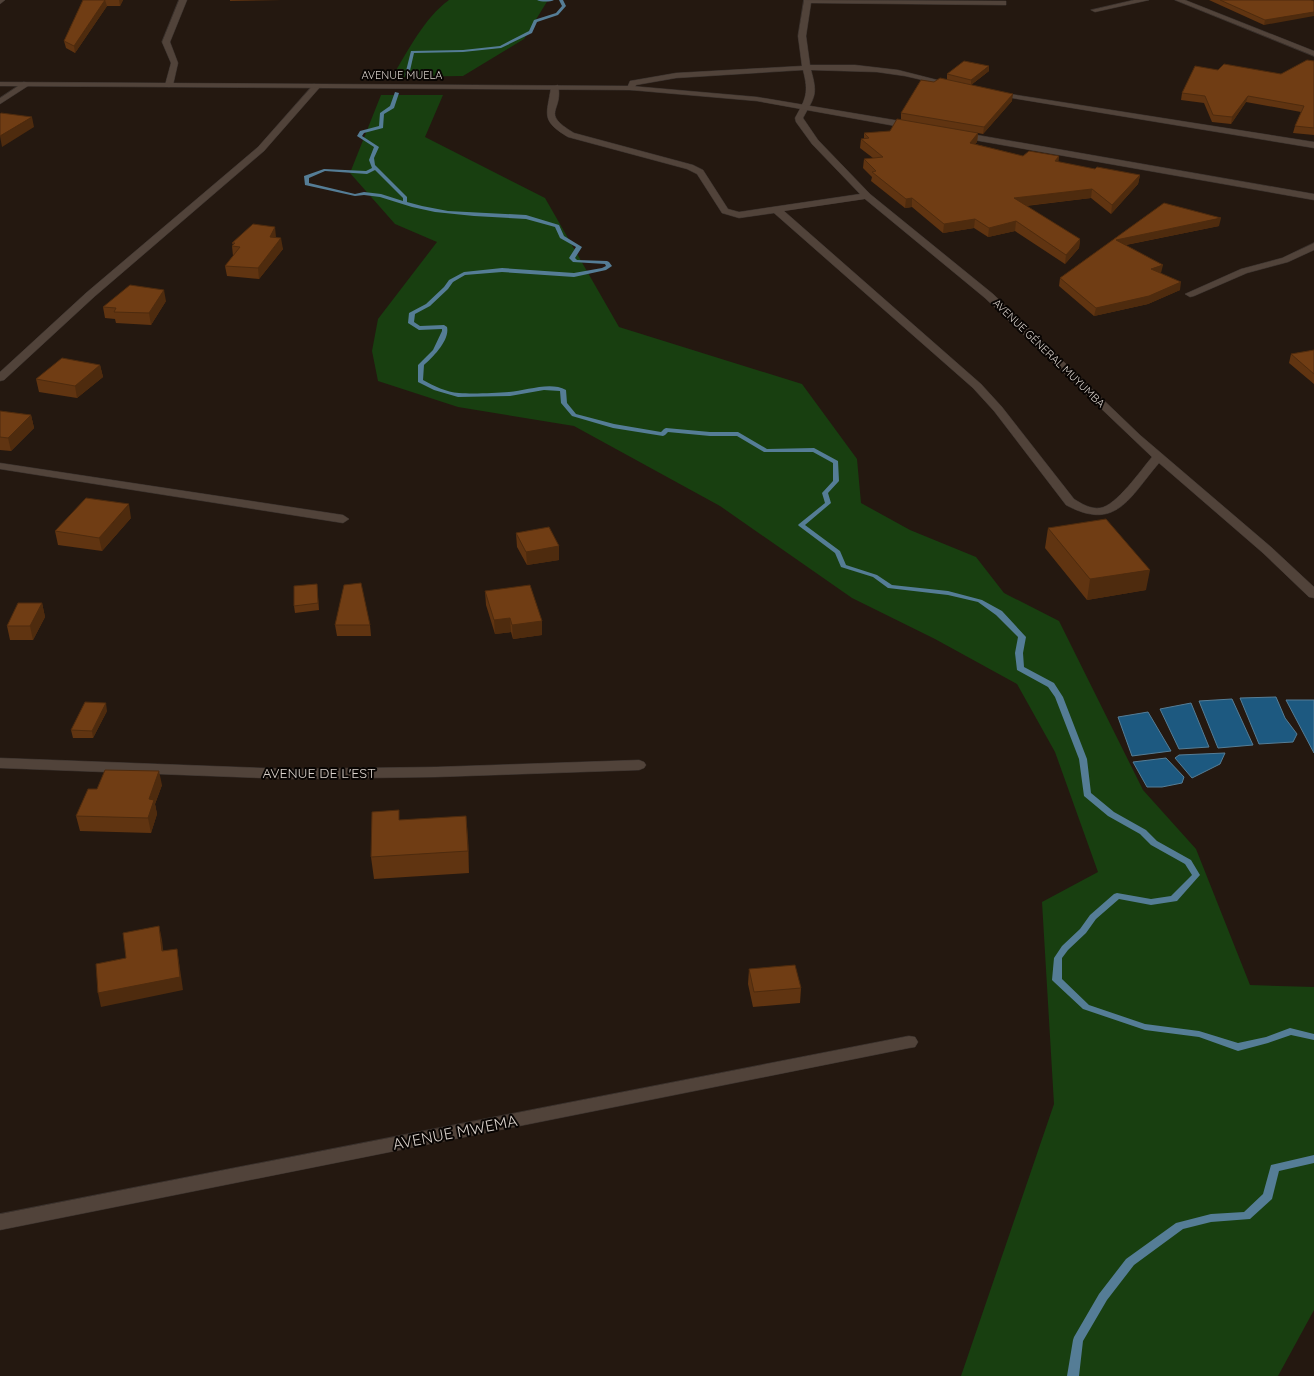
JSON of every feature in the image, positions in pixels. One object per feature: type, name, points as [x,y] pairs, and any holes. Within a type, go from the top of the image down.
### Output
[{"type":"street","points":[[169,85],[175,62],[166,42],[183,0]]},
{"type":"street","points":[[804,107],[810,98],[812,89],[802,36],[808,0],[1002,3]]},
{"type":"street","points":[[1095,10],[1145,0]]},
{"type":"street","points":[[1179,0],[1314,54]]},
{"type":"street","points":[[631,88],[633,83],[643,80],[677,76],[807,69],[899,72],[962,87]]},
{"type":"street","name":"AVENUE MUELA","points":[[0,84],[631,88],[718,95],[804,107],[922,128]]},
{"type":"street","points":[[0,102],[27,84]]},
{"type":"street","points":[[0,378],[90,295],[261,149],[317,86]]},
{"type":"street","points":[[555,87],[549,116],[553,125],[571,135],[690,167],[700,172],[725,211],[730,214],[739,215],[867,196]]},
{"type":"street","points":[[982,91],[1314,145]]},
{"type":"street","name":"AVENUE GÉNERAL MUYUMBA","points":[[804,107],[798,118],[800,122],[815,142],[867,196],[990,296],[1159,456],[1267,550],[1314,594]]},
{"type":"street","points":[[951,133],[1314,197]]},
{"type":"street","points":[[776,209],[977,386],[998,409],[1070,502],[1085,510],[1100,512],[1115,507],[1159,456]]},
{"type":"street","points":[[1190,294],[1244,271],[1285,260],[1314,247]]},
{"type":"street","points":[[0,466],[343,519]]},
{"type":"street","name":"AVENUE DE L'EST","points":[[0,763],[289,774],[639,766]]},
{"type":"street","name":"AVENUE MWEMA","points":[[0,1222],[909,1042]]},
{"type":"green space","points":[[449,0],[548,0],[524,39],[463,76],[392,77],[424,25]]},
{"type":"green space","points":[[381,95],[443,95],[425,137],[545,198],[619,327],[802,384],[857,459],[861,503],[910,530],[976,557],[1004,593],[1059,621],[1143,790],[1196,849],[1250,985],[1314,987],[1314,1310],[1278,1376],[961,1376],[1054,1104],[1042,902],[1098,872],[1055,752],[1017,684],[935,639],[852,598],[720,506],[574,426],[458,407],[378,381],[372,351],[378,319],[437,242],[395,224],[350,173]]},
{"type":"water","points":[[1276,697],[1285,718],[1297,734],[1293,742],[1259,744],[1240,698]]},
{"type":"water","points":[[1232,699],[1253,745],[1218,748],[1199,701]]},
{"type":"water","points":[[1286,700],[1314,700],[1314,753]]},
{"type":"water","points":[[1191,703],[1209,747],[1179,749],[1160,709]]},
{"type":"water","points":[[1148,712],[1171,751],[1132,756],[1118,717]]},
{"type":"water","points":[[1225,753],[1220,764],[1192,778],[1175,758],[1179,755]]},
{"type":"water","points":[[1166,758],[1184,777],[1182,783],[1162,787],[1147,787],[1133,762]]},
{"type":"building","points":[[83,0],[105,0],[74,46],[64,41]]},
{"type":"building","points":[[1220,0],[1311,0],[1314,1],[1314,12],[1265,20]]},
{"type":"building","points":[[1307,60],[1314,61],[1314,128],[1295,126],[1304,106],[1248,96],[1232,117],[1213,115],[1205,96],[1182,93],[1195,66],[1218,70],[1224,64],[1281,74]]},
{"type":"building","points":[[964,61],[989,66],[971,80],[947,74]]},
{"type":"building","points":[[940,78],[1013,94],[984,127],[901,113],[921,80],[934,82]]},
{"type":"building","points":[[1,113],[32,117],[0,136]]},
{"type":"building","points":[[897,119],[978,133],[970,143],[1023,156],[1029,151],[1059,156],[1055,161],[1140,175],[1112,205],[1092,189],[1014,198],[1080,239],[1066,255],[1016,221],[989,228],[975,219],[944,224],[912,198],[906,199],[872,172],[876,171],[864,159],[883,157],[861,139],[869,138],[864,133],[890,131]]},
{"type":"building","points":[[1164,203],[1221,218],[1116,240],[1163,265],[1151,269],[1181,282],[1149,296],[1096,308],[1060,278]]},
{"type":"building","points":[[253,224],[275,227],[270,237],[281,238],[258,268],[225,266],[240,247],[232,246],[235,243],[232,243]]},
{"type":"building","points":[[130,285],[164,290],[149,313],[114,312],[116,308],[103,307]]},
{"type":"building","points":[[1314,350],[1314,374],[1291,354]]},
{"type":"building","points":[[62,358],[100,365],[75,386],[36,379]]},
{"type":"building","points":[[0,411],[31,415],[8,438],[0,437]]},
{"type":"building","points":[[86,498],[129,504],[99,538],[55,531]]},
{"type":"building","points":[[1106,519],[1150,570],[1090,579],[1048,528]]},
{"type":"building","points":[[549,527],[559,546],[526,552],[516,533]]},
{"type":"building","points":[[361,583],[370,625],[335,625],[344,585]]},
{"type":"building","points":[[317,584],[318,603],[294,606],[294,586]]},
{"type":"building","points":[[530,585],[542,621],[512,625],[510,618],[494,620],[485,591]]},
{"type":"building","points":[[18,603],[42,603],[30,626],[7,626]]},
{"type":"building","points":[[85,702],[106,703],[92,731],[71,730]]},
{"type":"building","points":[[105,770],[159,771],[149,799],[154,800],[148,818],[76,816],[88,789],[97,789]]},
{"type":"building","points":[[399,810],[399,820],[466,816],[468,851],[371,857],[372,812]]},
{"type":"building","points":[[159,926],[162,951],[177,949],[180,977],[98,993],[96,964],[126,958],[123,933]]},
{"type":"building","points":[[795,965],[801,988],[754,992],[749,969]]},
{"type":"waterway","points":[[539,0],[552,0]]},
{"type":"waterway","points":[[407,75],[412,52],[463,51],[501,47],[531,32],[535,21],[557,14],[564,6],[561,0]]},
{"type":"waterway","points":[[375,168],[372,160],[377,147],[359,136],[362,132],[381,127],[382,113],[392,107],[397,93]]},
{"type":"waterway","points":[[375,168],[405,198],[405,202]]},
{"type":"waterway","points":[[375,168],[367,173],[324,170],[306,177],[307,184],[355,195],[381,195],[414,206],[448,212],[526,217],[557,226],[562,237],[579,247],[572,258],[575,261],[607,263],[609,266],[604,269],[574,275],[502,270],[464,274],[451,281],[428,305],[412,313],[411,323],[419,328],[444,327],[445,331],[436,351],[421,365],[420,381],[436,389],[458,395],[510,394],[544,388],[563,390],[564,403],[574,415],[613,426],[663,434],[666,430],[710,434],[738,434],[766,451],[814,450],[836,462],[836,481],[825,493],[828,503],[801,525],[838,552],[843,566],[875,576],[890,587],[948,593],[980,601],[999,613],[1022,637],[1019,653],[1020,668],[1051,685],[1059,697],[1083,759],[1087,794],[1111,814],[1143,832],[1154,843],[1188,862],[1196,875],[1174,899],[1151,902],[1117,896],[1093,917],[1083,931],[1065,948],[1058,958],[1057,980],[1086,1007],[1145,1027],[1199,1034],[1238,1047],[1268,1040],[1290,1031],[1314,1037]]},
{"type":"waterway","points":[[1073,1376],[1078,1340],[1103,1297],[1130,1262],[1180,1226],[1211,1218],[1246,1216],[1268,1196],[1275,1168],[1314,1159]]}]
